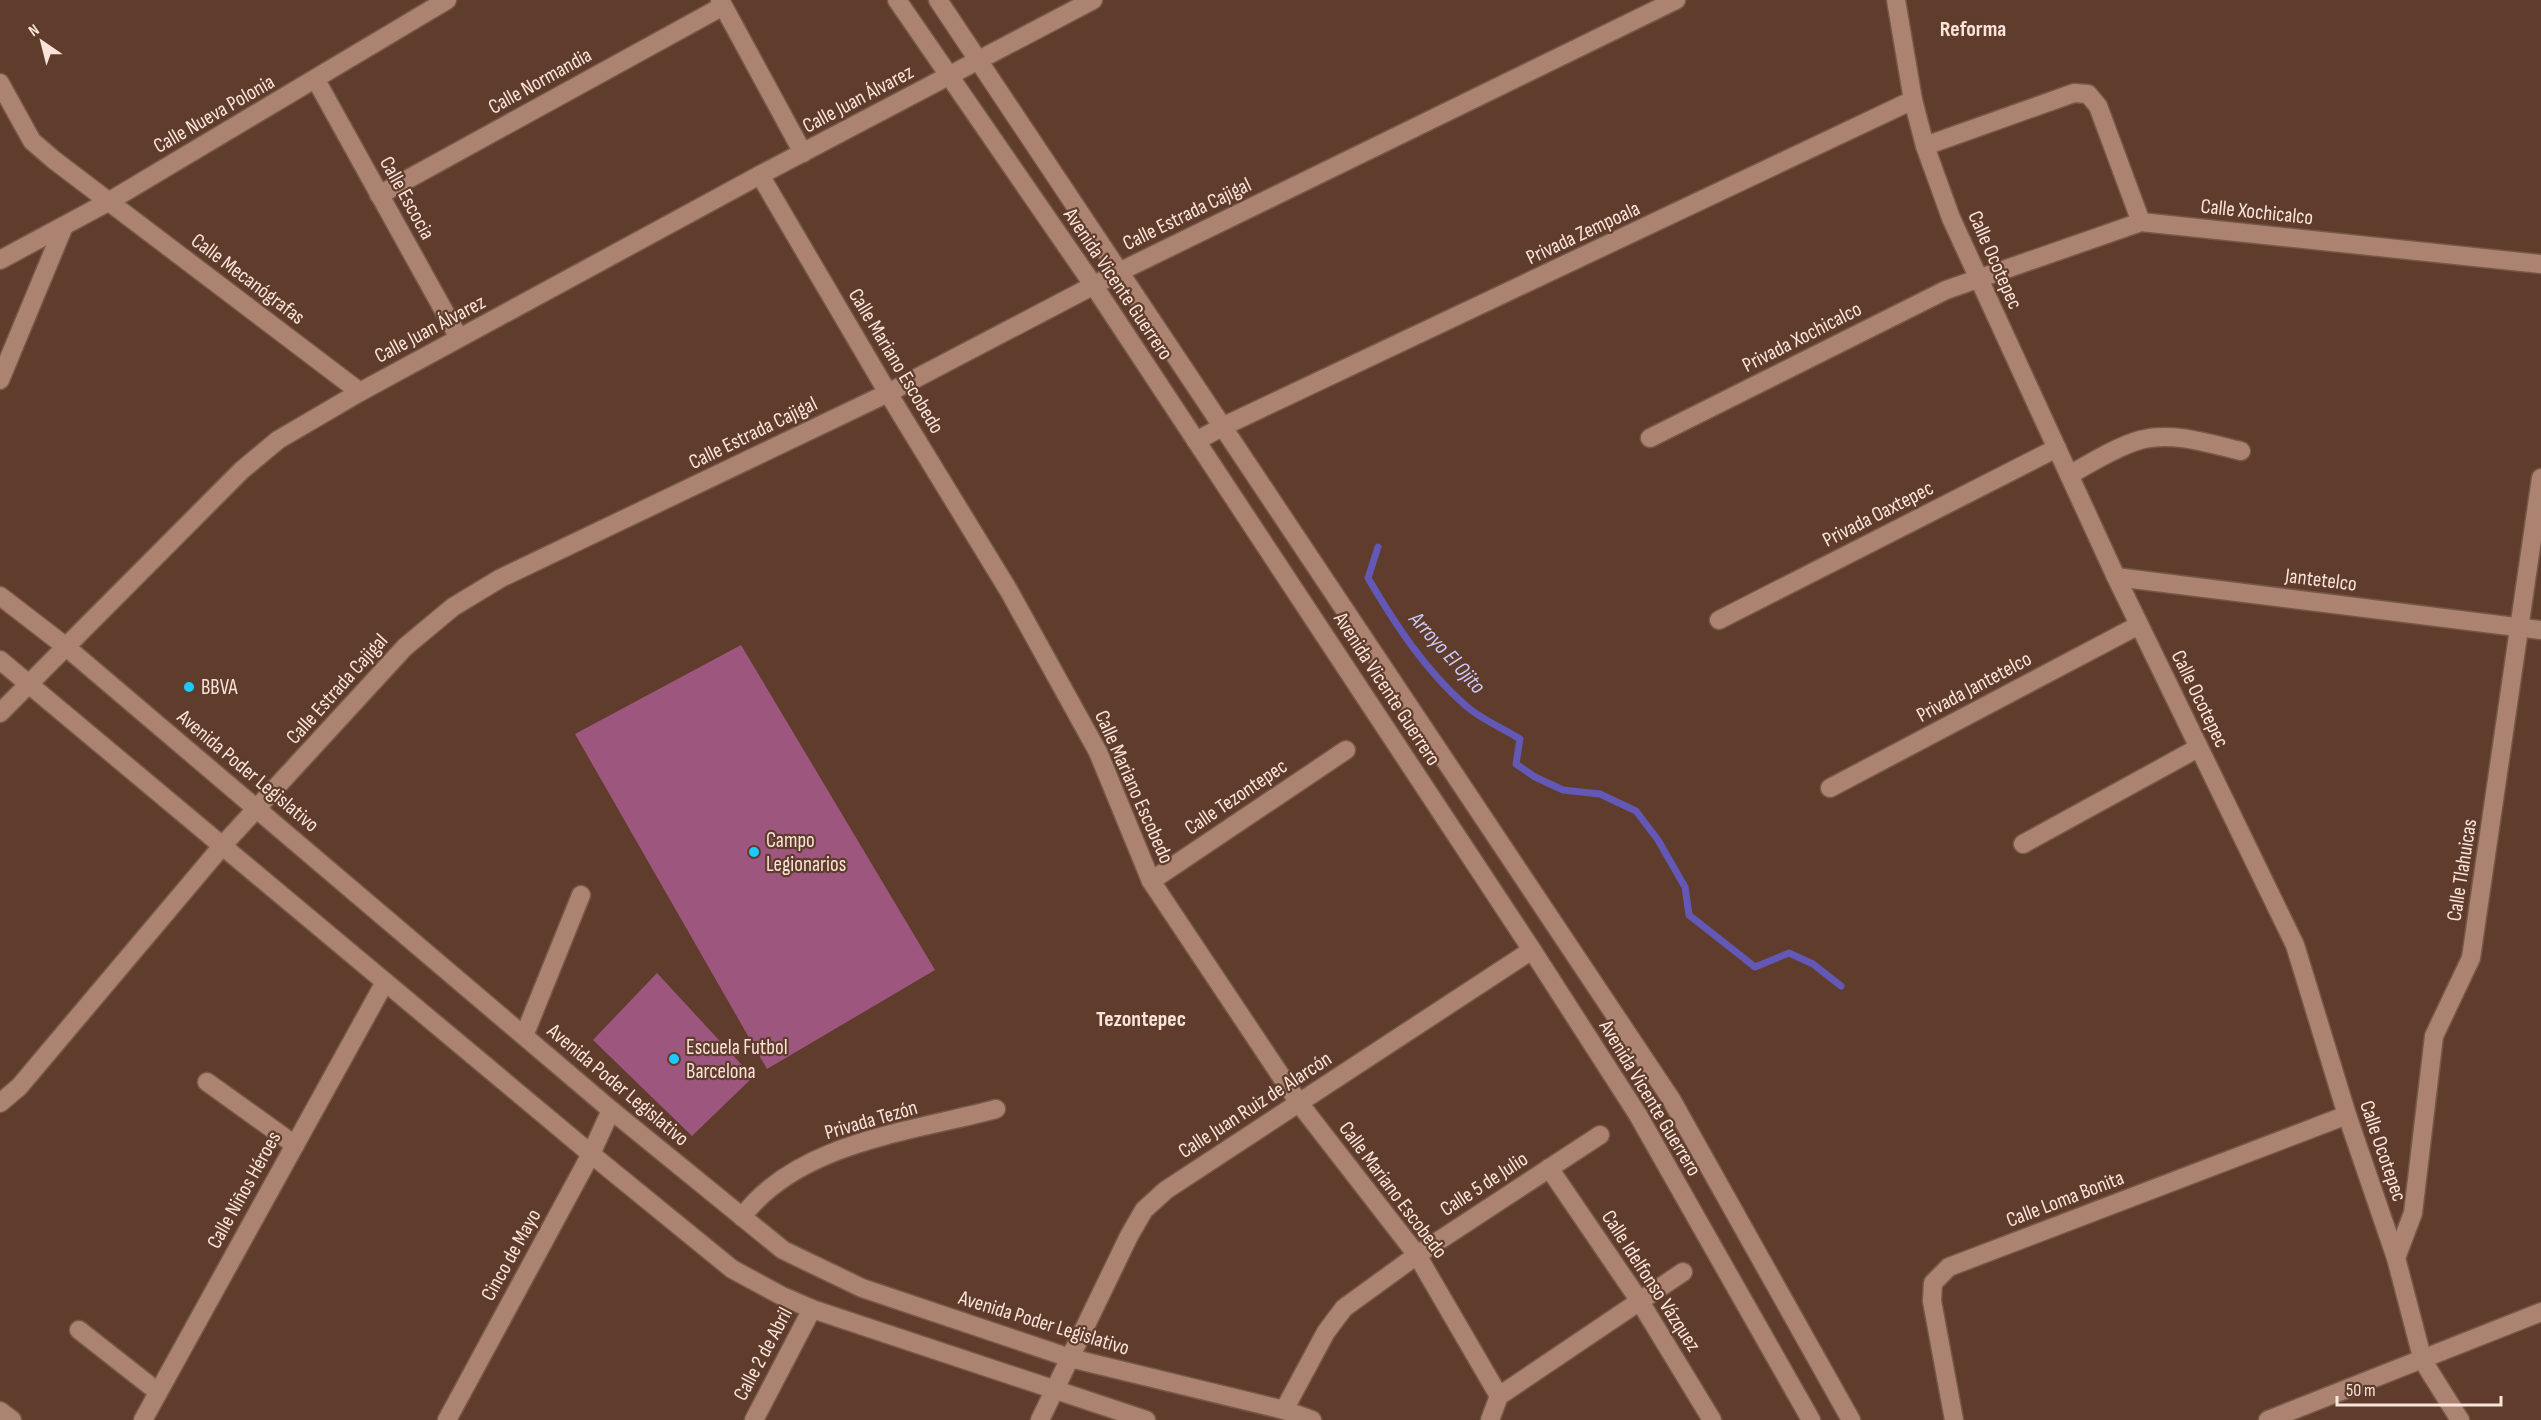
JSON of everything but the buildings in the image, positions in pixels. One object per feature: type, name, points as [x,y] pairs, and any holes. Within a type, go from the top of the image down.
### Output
[{"type":"street","name":"Calle Nueva Polonia","points":[[0,260],[108,202],[447,0]]},
{"type":"street","name":"Avenida Vicente Guerrero","points":[[897,0],[1094,286],[1532,950],[1638,1115],[1811,1420]]},
{"type":"street","name":"Avenida Vicente Guerrero","points":[[938,0],[1671,1099],[1851,1420]]},
{"type":"street","name":"Calle Juan Álvarez","points":[[0,713],[242,470],[278,440],[360,392],[760,175],[1094,0]]},
{"type":"street","name":"Calle Estrada Cajigal","points":[[0,1103],[19,1087],[223,845],[405,647],[453,607],[501,578],[888,393],[1120,272],[1676,0]]},
{"type":"street","name":"Calle Ocotepec","points":[[1896,0],[1913,100],[1925,146],[1951,218],[2116,577],[2295,945],[2347,1115],[2396,1258],[2423,1360],[2460,1420]]},
{"type":"street","points":[[721,3],[803,153]]},
{"type":"street","name":"Calle Normandia","points":[[379,195],[721,3]]},
{"type":"street","name":"Calle Escocia","points":[[316,80],[459,339]]},
{"type":"street","name":"Calle Mecanógrafas","points":[[0,83],[32,141],[108,202],[360,392]]},
{"type":"street","points":[[1925,146],[2074,93],[2088,94],[2098,106],[2141,222]]},
{"type":"street","name":"Privada Zempoala","points":[[1196,441],[1913,100]]},
{"type":"street","name":"Calle Mariano Escobedo","points":[[760,175],[888,393],[1009,591],[1098,752],[1151,882],[1299,1103],[1417,1255],[1499,1396]]},
{"type":"street","name":"Calle Xochicalco","points":[[1977,278],[2141,222],[2541,264]]},
{"type":"street","points":[[0,380],[64,226]]},
{"type":"street","name":"Privada Xochicalco","points":[[1650,438],[1946,290],[1977,278]]},
{"type":"street","points":[[2069,475],[2140,440],[2158,437],[2186,438],[2241,451]]},
{"type":"street","name":"Privada Oaxtepec","points":[[1719,620],[2057,448]]},
{"type":"street","name":"Calle Tlahuicas","points":[[2396,1258],[2413,1213],[2434,1036],[2471,958],[2521,628],[2541,478]]},
{"type":"street","name":"Jantetelco","points":[[2116,577],[2541,630]]},
{"type":"street","name":"Avenida Poder Legislativo","points":[[0,596],[65,646],[611,1110],[783,1250],[862,1288],[1070,1358],[1284,1410],[1312,1420]]},
{"type":"street","name":"Privada Jantetelco","points":[[1830,788],[2139,625]]},
{"type":"street","points":[[0,660],[732,1269],[812,1309],[1146,1420]]},
{"type":"street","points":[[2023,844],[2198,748]]},
{"type":"street","name":"Calle Tezontepec","points":[[1151,882],[1346,750]]},
{"type":"street","points":[[524,1036],[580,895]]},
{"type":"street","name":"Calle Juan Ruiz de Alarcón","points":[[1040,1420],[1129,1236],[1144,1210],[1166,1191],[1532,950]]},
{"type":"street","name":"Calle Niños Héroes","points":[[143,1420],[385,982]]},
{"type":"street","points":[[207,1082],[295,1145]]},
{"type":"street","name":"Privada Tezón","points":[[742,1217],[756,1198],[788,1176],[831,1152],[876,1138],[996,1109]]},
{"type":"street","name":"Cinco de Mayo","points":[[447,1420],[591,1154],[611,1110]]},
{"type":"street","name":"Calle Loma Bonita","points":[[1954,1420],[1932,1301],[1933,1283],[1949,1267],[2347,1115]]},
{"type":"street","name":"Calle 5 de Julio","points":[[1284,1410],[1326,1332],[1344,1308],[1417,1255],[1600,1135]]},
{"type":"street","name":"Calle Idelfonso Vázquez","points":[[1549,1168],[1639,1300],[1712,1420]]},
{"type":"street","points":[[1490,1420],[1499,1396],[1683,1272]]},
{"type":"street","name":"Calle 2 de Abril","points":[[754,1420],[812,1309]]},
{"type":"street","points":[[2268,1420],[2541,1312]]},
{"type":"street","points":[[79,1329],[158,1392]]},
{"type":"street","points":[[0,1411],[12,1420]]},
{"type":"shaded area","name":"Campo Legionarios","points":[[741,645],[935,970],[767,1069],[575,734]]},
{"type":"shaded area","name":"Escuela Futbol Barcelona","points":[[657,973],[753,1077],[692,1136],[593,1040]]},
{"type":"waterway","name":"Arroyo El Ojito","points":[[1378,547],[1368,578],[1389,612],[1424,662],[1450,691],[1478,715],[1520,739],[1516,764],[1535,777],[1563,790],[1600,794],[1636,811],[1658,840],[1685,887],[1689,915],[1755,967],[1789,953],[1813,964],[1841,986]]},
{"type":"place","name":"BBVA","points":[[189,687]]},
{"type":"place","name":"Campo Legionarios","points":[[754,852]]},
{"type":"place","name":"Escuela Futbol Barcelona","points":[[674,1059]]},
{"type":"district","name":"Reforma","points":[[1973,29]]},
{"type":"district","name":"Tezontepec","points":[[1141,1019]]}]
